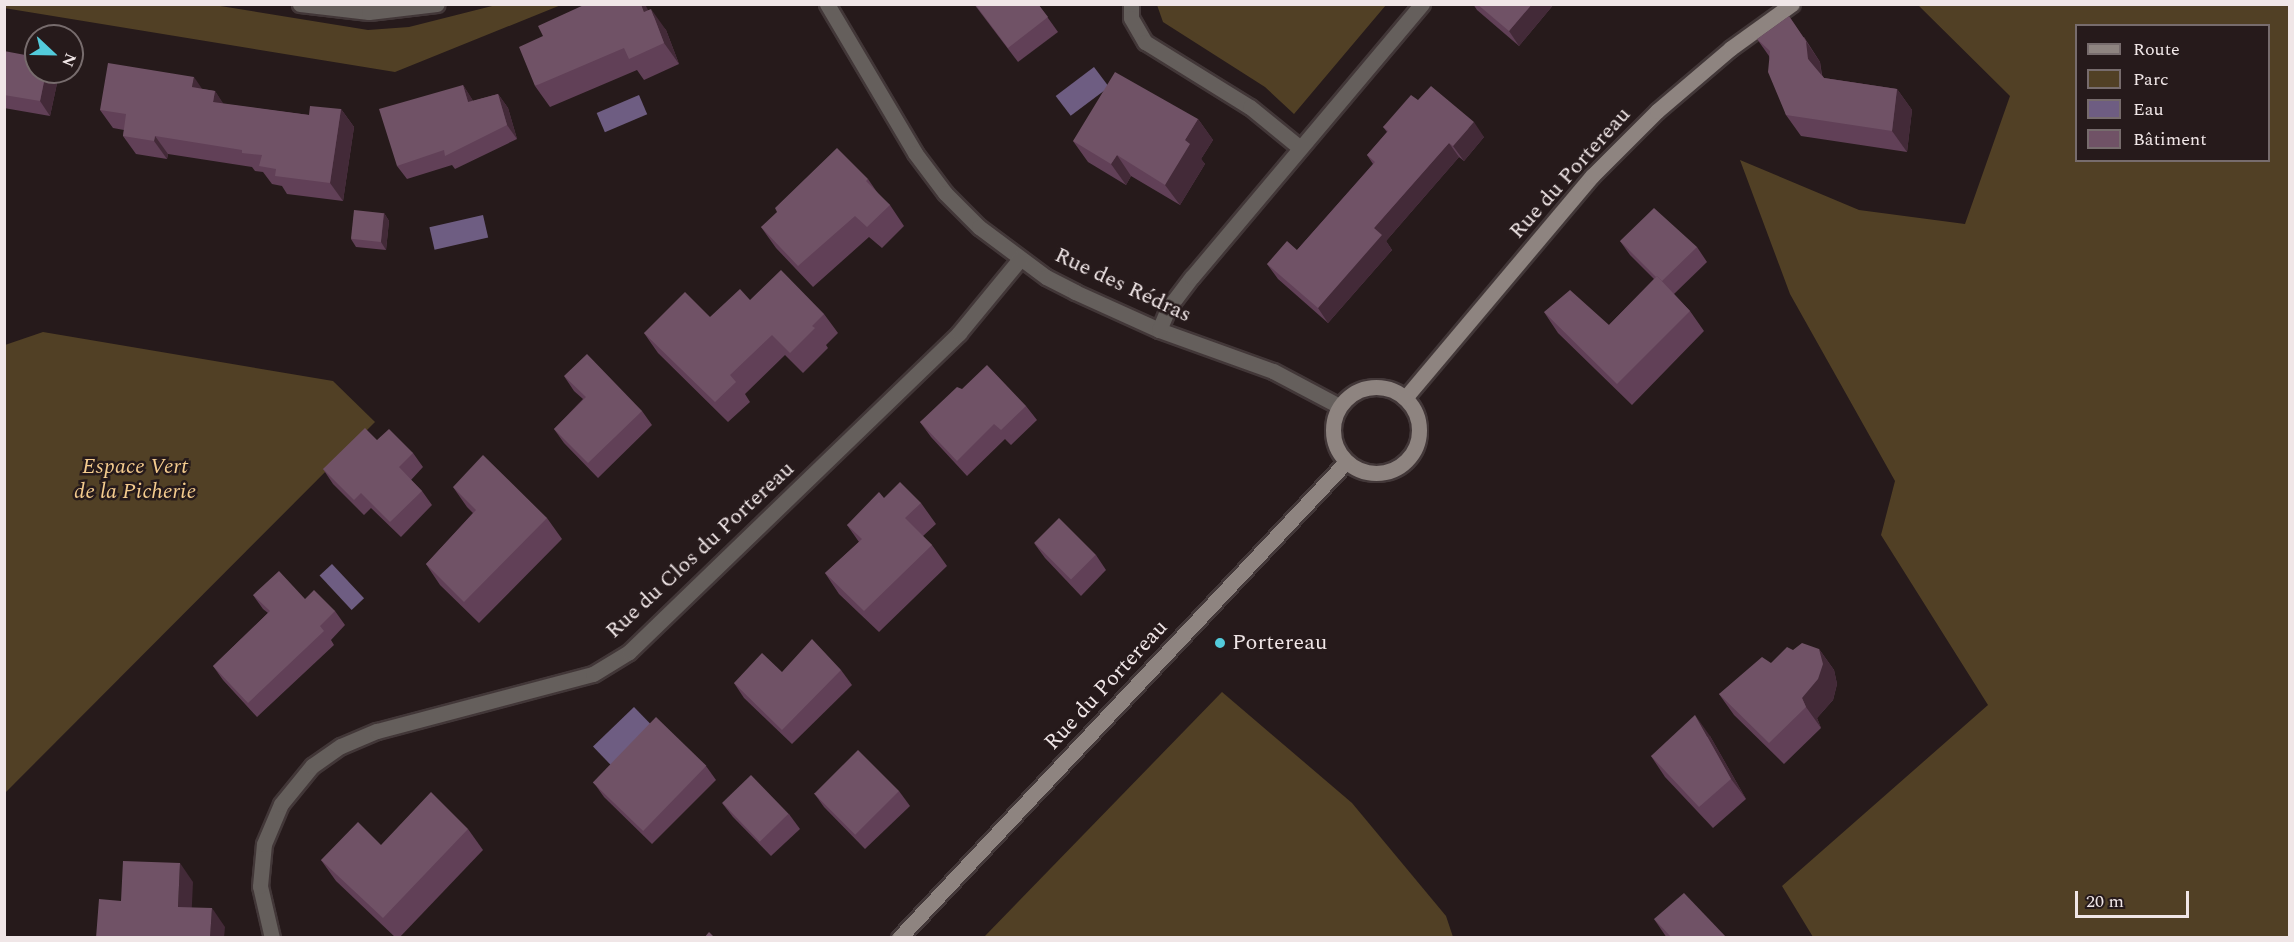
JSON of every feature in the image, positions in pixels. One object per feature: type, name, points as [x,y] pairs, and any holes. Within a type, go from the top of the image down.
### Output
[{"type":"street","points":[[300,4],[369,12],[437,4]]},
{"type":"street","name":"Rue des Rédras","points":[[827,4],[915,153],[945,193],[979,227],[1020,259],[1075,292],[1159,330],[1273,371],[1339,406]]},
{"type":"street","points":[[1131,4],[1131,18],[1145,42],[1250,106],[1299,147]]},
{"type":"street","points":[[1159,330],[1169,307],[1299,147],[1422,4]]},
{"type":"street","name":"Rue du Portereau","points":[[1405,398],[1600,168],[1665,104],[1731,48],[1792,4]]},
{"type":"street","name":"Rue du Clos du Portereau","points":[[272,938],[260,885],[264,844],[281,804],[312,766],[341,746],[377,731],[593,674],[629,652],[959,333],[1020,259]]},
{"type":"street","points":[[1363,388],[1393,389],[1405,398],[1419,424],[1413,453],[1389,471],[1374,474],[1346,462],[1334,442],[1332,429],[1339,406],[1363,388]]},
{"type":"street","name":"Rue du Portereau","points":[[899,938],[1346,462]]},
{"type":"green space","points":[[5,4],[208,4],[368,30],[409,27],[496,5],[561,5],[395,72],[4,8]]},
{"type":"green space","points":[[1157,4],[1386,5],[1294,114],[1265,87],[1163,22]]},
{"type":"green space","points":[[1918,5],[2289,5],[2289,937],[1813,937],[1782,886],[1988,705],[1881,535],[1895,481],[1790,294],[1740,160],[1859,210],[1965,224],[2010,96]]},
{"type":"green space","name":"Espace Vert de la Picherie","points":[[43,332],[333,381],[375,422],[5,793],[5,345]]},
{"type":"green space","points":[[1222,692],[1352,803],[1446,916],[1453,937],[984,937]]},
{"type":"water","points":[[1094,67],[1109,87],[1071,116],[1056,96]]},
{"type":"water","points":[[639,95],[647,114],[605,132],[597,113]]},
{"type":"water","points":[[483,215],[488,237],[435,250],[429,227]]},
{"type":"water","points":[[332,564],[364,598],[352,610],[320,576]]},
{"type":"water","points":[[634,707],[654,728],[613,767],[593,747]]},
{"type":"building","points":[[586,4],[641,4],[644,12],[651,9],[664,43],[629,59],[624,48],[535,86],[519,47],[543,36],[538,26]]},
{"type":"building","points":[[975,4],[1038,4],[1048,17],[1008,48]]},
{"type":"building","points":[[1477,4],[1532,4],[1509,31]]},
{"type":"building","points":[[1789,16],[1806,41],[1808,59],[1824,78],[1897,89],[1892,131],[1786,115],[1768,72],[1770,51],[1757,39]]},
{"type":"building","points":[[4,51],[24,55],[24,84],[44,84],[40,101],[4,95]]},
{"type":"building","points":[[108,63],[194,77],[192,87],[215,91],[213,102],[309,115],[310,106],[341,109],[330,183],[275,176],[276,169],[259,166],[262,155],[242,153],[242,150],[155,136],[154,141],[123,136],[126,114],[100,110]]},
{"type":"building","points":[[1115,72],[1198,119],[1185,140],[1190,144],[1165,185],[1117,155],[1111,164],[1073,141]]},
{"type":"building","points":[[463,85],[468,102],[498,94],[507,125],[445,156],[444,150],[397,166],[379,109]]},
{"type":"building","points":[[1431,86],[1474,122],[1453,146],[1449,143],[1374,228],[1382,235],[1318,308],[1267,264],[1287,241],[1297,250],[1375,162],[1367,155],[1388,131],[1383,127],[1411,95],[1418,100]]},
{"type":"building","points":[[837,148],[890,205],[867,227],[855,216],[798,266],[761,227],[777,212],[775,208]]},
{"type":"building","points":[[1654,208],[1697,247],[1662,281],[1620,241]]},
{"type":"building","points":[[354,210],[384,213],[381,242],[351,239]]},
{"type":"building","points":[[781,270],[824,314],[812,326],[815,328],[790,353],[772,335],[730,375],[736,382],[715,402],[644,333],[685,292],[710,317],[740,289],[750,300]]},
{"type":"building","points":[[1657,276],[1690,311],[1617,384],[1544,312],[1570,290],[1609,325]]},
{"type":"building","points":[[587,354],[642,411],[588,463],[554,429],[586,397],[564,376]]},
{"type":"building","points":[[987,365],[1026,406],[1001,430],[994,424],[957,461],[920,422],[957,387],[962,389]]},
{"type":"building","points":[[365,428],[377,440],[389,429],[413,453],[399,467],[422,491],[390,522],[361,493],[354,500],[323,469]]},
{"type":"building","points":[[483,455],[547,518],[464,602],[426,564],[476,510],[453,487]]},
{"type":"building","points":[[900,482],[921,503],[905,518],[932,545],[864,611],[825,573],[862,539],[847,525],[879,492],[884,498]]},
{"type":"building","points":[[1059,518],[1096,555],[1071,580],[1034,543]]},
{"type":"building","points":[[279,571],[305,599],[314,590],[335,611],[320,626],[324,631],[248,703],[213,666],[270,611],[253,595]]},
{"type":"building","points":[[812,639],[841,670],[782,730],[734,683],[762,653],[782,672]]},
{"type":"building","points":[[1802,643],[1819,649],[1823,664],[1818,679],[1802,698],[1806,707],[1769,743],[1719,694],[1762,657],[1771,663],[1787,647],[1793,650]]},
{"type":"building","points":[[1695,715],[1731,779],[1699,807],[1651,756]]},
{"type":"building","points":[[656,717],[706,766],[643,831],[593,782]]},
{"type":"building","points":[[858,750],[899,791],[855,835],[814,794]]},
{"type":"building","points":[[751,775],[789,814],[760,842],[722,803]]},
{"type":"building","points":[[431,792],[468,829],[383,918],[321,860],[358,822],[381,845]]},
{"type":"building","points":[[123,861],[180,863],[178,907],[212,908],[210,938],[96,938],[99,899],[121,901]]},
{"type":"building","points":[[1684,893],[1727,938],[1672,938],[1654,919]]},
{"type":"building","points":[[709,932],[715,938],[704,938]]},
{"type":"place","name":"Portereau","points":[[1220,643]]}]
